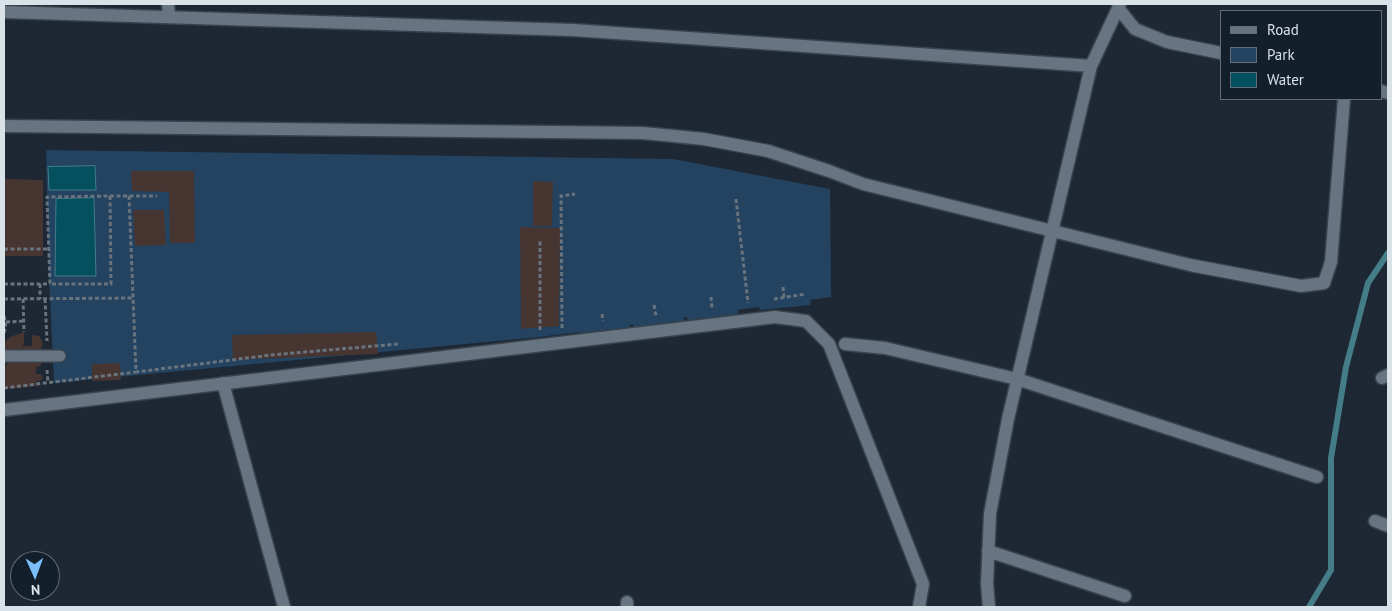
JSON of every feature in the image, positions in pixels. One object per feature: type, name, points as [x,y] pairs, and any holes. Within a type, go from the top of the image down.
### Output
[{"type":"street","points":[[1119,6],[1135,29],[1167,42],[1220,53]]},
{"type":"street","points":[[990,607],[987,584],[990,514],[1008,419],[1091,66],[1119,6]]},
{"type":"street","points":[[4,12],[169,10],[573,30],[1091,66]]},
{"type":"street","points":[[4,126],[643,133],[704,139],[768,151],[863,184],[1104,245],[1190,266],[1301,286],[1324,283],[1331,262],[1344,100]]},
{"type":"street","points":[[4,410],[775,317],[806,322],[829,344],[924,584],[919,607]]},
{"type":"street","points":[[845,344],[885,348],[1017,379],[1317,477]]},
{"type":"street","points":[[223,383],[284,607]]},
{"type":"street","points":[[1375,521],[1388,526]]},
{"type":"street","points":[[988,551],[1125,596]]},
{"type":"lane","points":[[4,356],[60,356]]},
{"type":"path","points":[[570,329],[562,331],[561,196],[575,194]]},
{"type":"path","points":[[50,284],[47,196],[157,196]]},
{"type":"path","points":[[4,284],[111,284],[110,196]]},
{"type":"path","points":[[129,196],[136,372]]},
{"type":"path","points":[[736,198],[749,302],[740,304]]},
{"type":"path","points":[[540,241],[540,334]]},
{"type":"path","points":[[4,249],[48,249]]},
{"type":"path","points":[[40,284],[40,299]]},
{"type":"path","points":[[783,287],[784,297]]},
{"type":"path","points":[[766,300],[806,294]]},
{"type":"path","points":[[703,309],[712,308],[711,297]]},
{"type":"path","points":[[4,299],[132,298]]},
{"type":"path","points":[[23,299],[24,332]]},
{"type":"path","points":[[647,318],[656,316],[654,305]]},
{"type":"path","points":[[4,316],[6,322],[4,334]]},
{"type":"path","points":[[6,322],[24,321]]},
{"type":"path","points":[[4,388],[271,355],[405,343]]},
{"type":"green space","points":[[46,150],[673,159],[830,189],[831,297],[810,300],[811,305],[760,310],[759,307],[738,310],[738,319],[688,325],[687,317],[684,317],[685,327],[634,332],[633,324],[630,325],[631,332],[580,338],[579,332],[54,383]]},
{"type":"water","points":[[95,166],[96,190],[49,190],[48,167]]},
{"type":"water","points":[[94,198],[96,276],[55,276],[56,199]]},
{"type":"building","points":[[131,171],[194,171],[195,243],[170,243],[169,192],[132,191]]},
{"type":"building","points":[[4,179],[43,180],[43,256],[4,256]]},
{"type":"building","points":[[533,181],[553,182],[552,226],[533,226]]},
{"type":"building","points":[[133,210],[164,210],[166,245],[135,246]]},
{"type":"building","points":[[520,227],[560,228],[559,326],[521,329]]},
{"type":"building","points":[[24,332],[24,344],[22,346],[32,346],[32,335],[39,336],[42,341],[40,350],[35,350],[36,357],[42,361],[41,366],[36,367],[36,374],[41,374],[43,378],[40,381],[36,381],[37,386],[4,389],[4,368],[19,351],[4,366],[4,342],[10,337]]},
{"type":"building","points":[[376,332],[378,354],[233,360],[232,335]]},
{"type":"building","points":[[120,363],[121,380],[92,381],[92,364]]},
{"type":"waterway","points":[[1309,607],[1331,570],[1331,458],[1346,367],[1368,283],[1388,253]]}]
